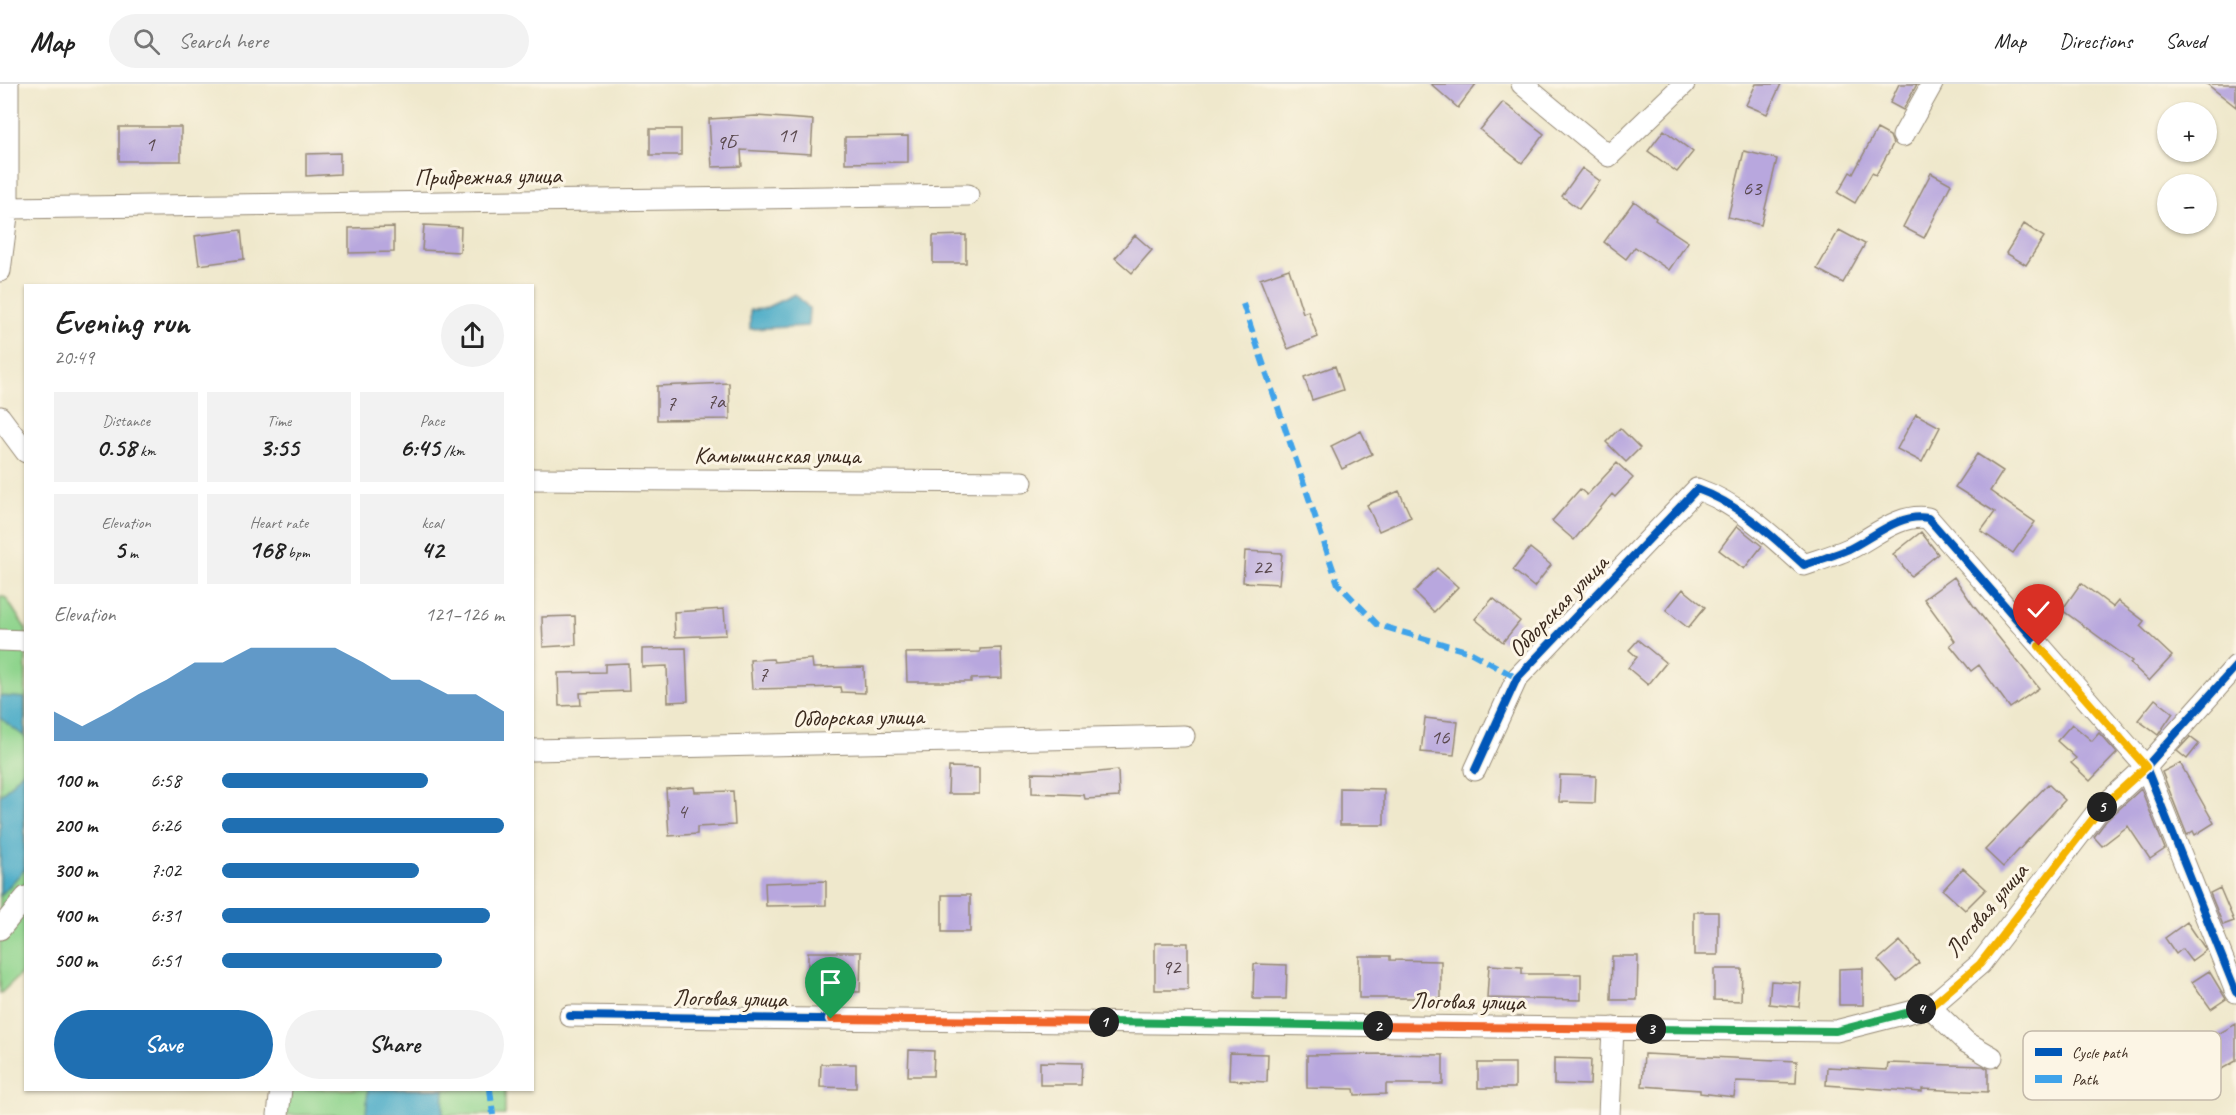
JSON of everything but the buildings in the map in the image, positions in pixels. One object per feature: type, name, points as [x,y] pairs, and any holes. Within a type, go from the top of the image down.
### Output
[{"type":"street","points":[[0,271],[8,208],[8,84]]},
{"type":"street","points":[[1522,84],[1609,156],[1684,84]]},
{"type":"street","points":[[1903,136],[1932,84]]},
{"type":"street","name":"Прибрежная улица","points":[[8,208],[968,195]]},
{"type":"street","points":[[0,417],[24,449]]},
{"type":"street","name":"Камышинская улица","points":[[534,479],[1022,482]]},
{"type":"street","name":"Обдорская улица","points":[[1475,770],[1517,678],[1697,489],[1713,495],[1765,529],[1804,565],[1848,549],[1895,523],[1916,516],[1928,518],[2146,767]]},
{"type":"street","points":[[0,640],[24,641]]},
{"type":"street","name":"Логовая улица","points":[[570,1016],[1836,1031],[1930,1007],[1980,964],[2097,812],[2146,767],[2236,666]]},
{"type":"street","name":"Обдорская улица","points":[[534,750],[1184,736]]},
{"type":"street","points":[[2146,767],[2236,992]]},
{"type":"street","points":[[0,929],[24,899]]},
{"type":"street","points":[[1930,1007],[1966,1042],[1992,1057]]},
{"type":"street","points":[[1609,1115],[1613,1028]]},
{"type":"street","points":[[278,1115],[281,1091]]},
{"type":"green space","points":[[0,596],[6,598],[24,626],[24,971],[0,994]]},
{"type":"green space","points":[[274,1091],[505,1091],[505,1115],[272,1115]]},
{"type":"water","points":[[795,294],[809,308],[808,326],[750,329],[750,310],[763,309]]},
{"type":"water","points":[[0,696],[24,698],[24,736],[0,718]]},
{"type":"water","points":[[24,770],[24,870],[0,896],[0,796]]},
{"type":"water","points":[[368,1091],[444,1091],[443,1115],[366,1115]]},
{"type":"marked path","points":[[1243,304],[1338,584],[1378,625],[1470,652],[1517,678]]},
{"type":"marked path","points":[[490,1091],[493,1115]]},
{"type":"cycle path","points":[[1475,770],[1517,678],[1697,489],[1741,512],[1804,565],[1849,549],[1897,522],[1917,517],[1928,518],[2146,767],[2236,992]]},
{"type":"cycle path","points":[[570,1016],[1836,1031],[1930,1007],[1980,964],[2097,812],[2146,767],[2236,666]]},
{"type":"route","points":[[831,1019],[1836,1031],[1930,1007],[1980,964],[2097,812],[2146,767],[2039,646]]}]
